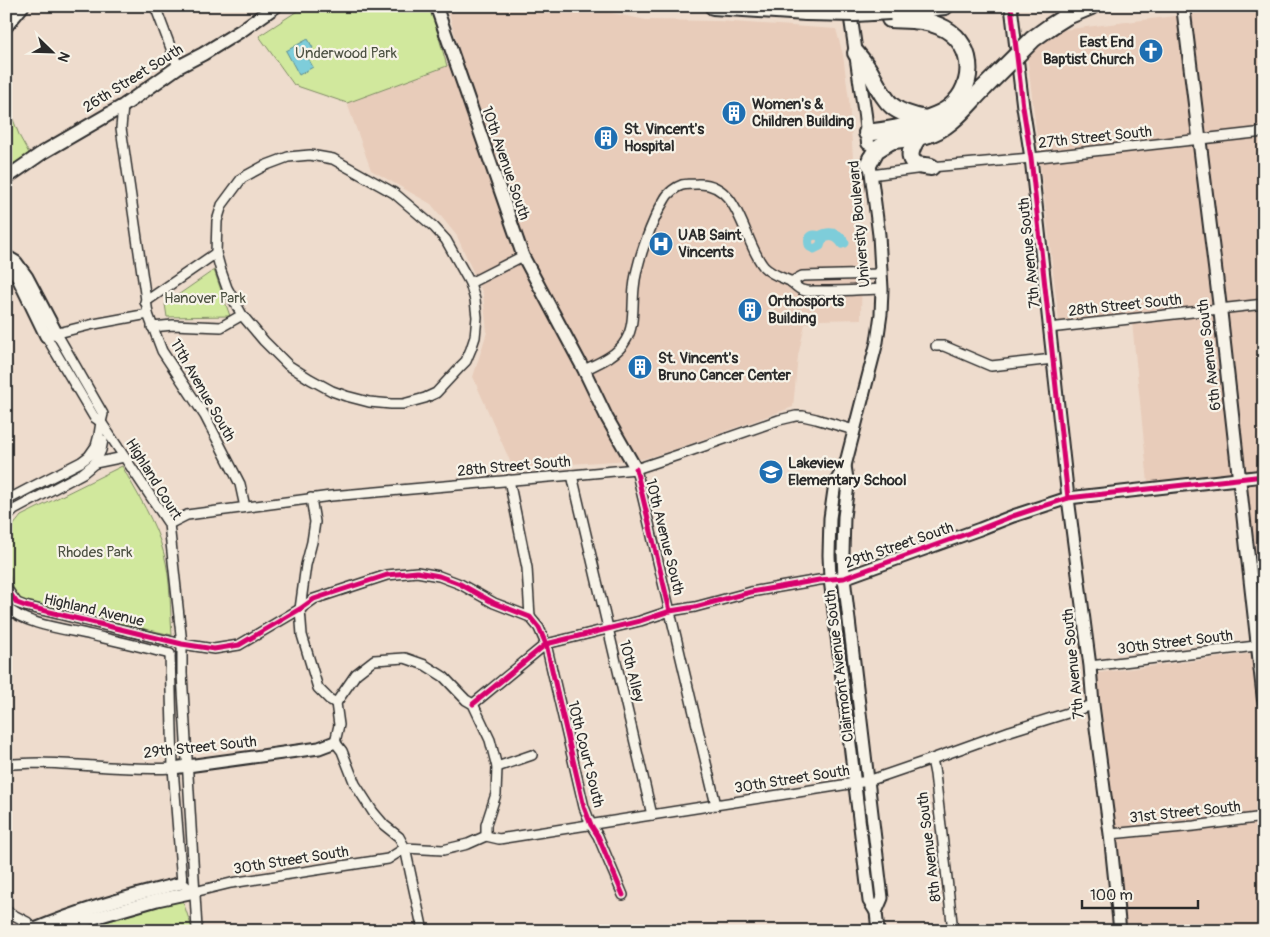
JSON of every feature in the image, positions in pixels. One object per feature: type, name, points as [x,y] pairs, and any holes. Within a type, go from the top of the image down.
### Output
[{"type":"highway","points":[[713,6],[772,10],[780,16],[890,15],[945,6]]},
{"type":"highway","points":[[867,138],[892,140],[919,136],[934,132],[946,125],[1033,39],[1067,16],[1091,6]]},
{"type":"highway","points":[[867,138],[910,126],[936,116],[954,103],[968,80],[969,63],[966,54],[958,39],[951,32],[940,26],[890,15]]},
{"type":"highway","points":[[856,53],[891,105],[905,114],[926,119]]},
{"type":"highway","points":[[919,136],[910,149],[911,158],[917,164],[931,167]]},
{"type":"highway","points":[[870,169],[876,150],[892,140]]},
{"type":"main road","name":"26th Street South","points":[[6,178],[42,153],[122,106],[178,67],[242,30],[276,6]]},
{"type":"main road","name":"University Boulevard","points":[[849,6],[867,138]]},
{"type":"main road","name":"6th Avenue South","points":[[1183,6],[1260,646],[1264,700]]},
{"type":"street","points":[[6,10],[10,6]]},
{"type":"street","points":[[6,27],[23,6]]},
{"type":"street","points":[[155,6],[178,67]]},
{"type":"street","name":"10th Avenue South","points":[[436,6],[523,256],[584,370],[607,418],[636,469],[716,805]]},
{"type":"street","name":"7th Avenue South","points":[[1011,6],[1031,158],[1068,498],[1090,666],[1120,931]]},
{"type":"street","name":"11th Avenue South","points":[[122,106],[121,128],[148,314],[162,351],[205,416],[240,484],[244,507]]},
{"type":"street","name":"27th Street South","points":[[870,169],[931,167],[1031,158],[1264,132]]},
{"type":"street","name":"University Boulevard","points":[[845,466],[877,342],[881,314],[882,289],[879,235],[867,138]]},
{"type":"street","points":[[310,155],[333,159],[394,193],[420,215],[446,240],[470,283],[476,308],[477,327],[475,337],[466,361],[436,393],[402,404],[357,400],[332,391],[288,365],[264,342],[242,315],[227,288],[216,253],[217,221],[222,205],[242,178],[264,166],[288,157],[310,155]]},
{"type":"street","points":[[584,370],[618,351],[627,338],[632,321],[634,287],[639,262],[665,197],[674,189],[683,185],[704,184],[720,189],[730,200],[755,252],[764,266],[774,275],[792,282],[802,290],[882,289]]},
{"type":"street","points":[[145,302],[216,253]]},
{"type":"street","points":[[6,256],[16,262],[27,277],[52,335]]},
{"type":"street","points":[[470,283],[523,256]]},
{"type":"street","points":[[6,266],[16,274],[52,335],[94,417],[100,422],[103,441],[95,463],[83,473],[14,510],[6,518]]},
{"type":"street","points":[[792,282],[802,276],[881,274]]},
{"type":"street","name":"28th Street South","points":[[1049,328],[1264,304]]},
{"type":"street","points":[[52,335],[94,324],[148,314]]},
{"type":"street","points":[[152,327],[173,325],[221,327],[242,315]]},
{"type":"street","points":[[936,346],[944,346],[990,366],[1054,359]]},
{"type":"street","name":"28th Street South","points":[[169,524],[187,515],[311,498],[636,469],[789,417],[804,416],[854,430]]},
{"type":"street","points":[[6,502],[89,456],[96,446],[100,422]]},
{"type":"street","name":"Highland Court","points":[[100,422],[169,524],[182,644]]},
{"type":"street","points":[[95,463],[124,457]]},
{"type":"street","name":"Clairmont Avenue South","points":[[845,466],[848,485],[844,517],[844,578],[882,898],[876,912]]},
{"type":"street","name":"Clairmont Avenue South","points":[[845,466],[835,483],[830,518],[830,579],[869,901],[876,912],[878,931]]},
{"type":"street","name":"10th Alley","points":[[572,475],[652,815]]},
{"type":"street","name":"29th Street South","points":[[473,704],[546,644],[751,592],[819,580],[844,578],[1013,516],[1068,498],[1264,476]]},
{"type":"street","points":[[509,480],[527,568],[530,617]]},
{"type":"street","points":[[311,498],[315,522],[306,565],[300,609],[302,635],[318,688],[336,703]]},
{"type":"street","name":"Highland Avenue","points":[[8,593],[17,603],[25,606],[182,644],[214,649],[239,645],[314,599],[387,575],[418,572],[439,576],[460,584],[494,603],[530,617]]},
{"type":"street","name":"Highland Avenue","points":[[6,607],[32,622],[170,654]]},
{"type":"street","name":"10th Court South","points":[[530,617],[539,628],[546,644],[584,806],[623,895]]},
{"type":"street","points":[[182,644],[170,654],[174,768],[182,883]]},
{"type":"street","points":[[182,644],[194,892],[198,931]]},
{"type":"street","name":"30th Street South","points":[[1090,666],[1260,646]]},
{"type":"street","points":[[405,848],[443,850],[468,844],[486,836],[486,825],[496,794],[497,767],[490,740],[473,704],[466,700],[444,677],[425,664],[405,658],[374,660],[356,674],[336,703],[339,724],[336,742],[342,751],[355,784],[373,812],[384,825],[399,837],[405,848],[423,931]]},
{"type":"street","name":"30th Street South","points":[[486,836],[499,839],[868,781],[1010,731],[1093,705]]},
{"type":"street","name":"29th Street South","points":[[6,764],[41,763],[160,769],[319,748],[336,742]]},
{"type":"street","points":[[497,767],[532,756]]},
{"type":"street","name":"8th Avenue South","points":[[932,760],[953,931]]},
{"type":"street","name":"31st Street South","points":[[1110,834],[1264,817]]},
{"type":"street","name":"30th Street South","points":[[194,892],[232,882],[388,859],[405,848]]},
{"type":"street","points":[[6,911],[27,922],[35,930],[62,917],[154,889],[182,883],[194,892]]},
{"type":"street","points":[[53,931],[157,900],[194,892]]},
{"type":"shaded area","name":"UAB Saint Vincents","points":[[447,6],[578,6],[646,20],[717,21],[836,29],[843,55],[849,100],[862,252],[861,319],[820,320],[805,324],[798,356],[793,407],[643,459],[513,468],[473,377],[487,332],[483,294],[457,236],[431,204],[371,170],[347,103],[462,60]]},
{"type":"shaded area","points":[[1264,6],[1264,651],[1244,472],[1148,483],[1132,322],[1060,330],[1027,55],[1054,31]]},
{"type":"shaded area","points":[[1264,652],[1264,931],[1127,931],[1097,673]]},
{"type":"green space","name":"Underwood Park","points":[[305,6],[430,6],[447,66],[347,103],[294,85],[259,36]]},
{"type":"green space","points":[[6,102],[20,137],[30,155],[6,173]]},
{"type":"green space","name":"Hanover Park","points":[[214,270],[230,316],[167,317],[165,304]]},
{"type":"green space","name":"Rhodes Park","points":[[122,466],[146,508],[161,542],[168,574],[172,635],[28,602],[21,599],[17,594],[8,571],[6,539],[10,530],[21,516]]},
{"type":"green space","points":[[182,899],[193,931],[76,931]]},
{"type":"water","points":[[308,39],[313,48],[305,53],[313,67],[299,75],[286,51]]},
{"type":"waterway","points":[[844,243],[842,244],[835,238],[827,237],[822,240],[820,246],[814,249],[810,247],[809,239],[816,235],[834,233],[840,236],[845,243]]},
{"type":"cycle path","points":[[1011,6],[1031,158],[1068,498]]},
{"type":"cycle path","points":[[636,469],[670,611]]},
{"type":"cycle path","points":[[473,704],[546,644],[751,592],[819,580],[844,578],[1013,516],[1068,498],[1264,476]]},
{"type":"cycle path","points":[[6,588],[17,603],[25,606],[182,644],[214,649],[239,645],[314,599],[387,575],[417,572],[439,576],[460,584],[494,603],[530,617],[539,628],[546,644],[584,807],[623,895]]},
{"type":"place","name":"East End Baptist Church","points":[[1151,51]]},
{"type":"place","name":"Women's & Children Building","points":[[734,113]]},
{"type":"place","name":"St. Vincent's Hospital","points":[[606,138]]},
{"type":"place","name":"UAB Saint Vincents","points":[[661,244]]},
{"type":"place","name":"Orthosports Building","points":[[750,310]]},
{"type":"place","name":"St. Vincent's Bruno Cancer Center","points":[[640,367]]},
{"type":"place","name":"Lakeview Elementary School","points":[[771,472]]}]
